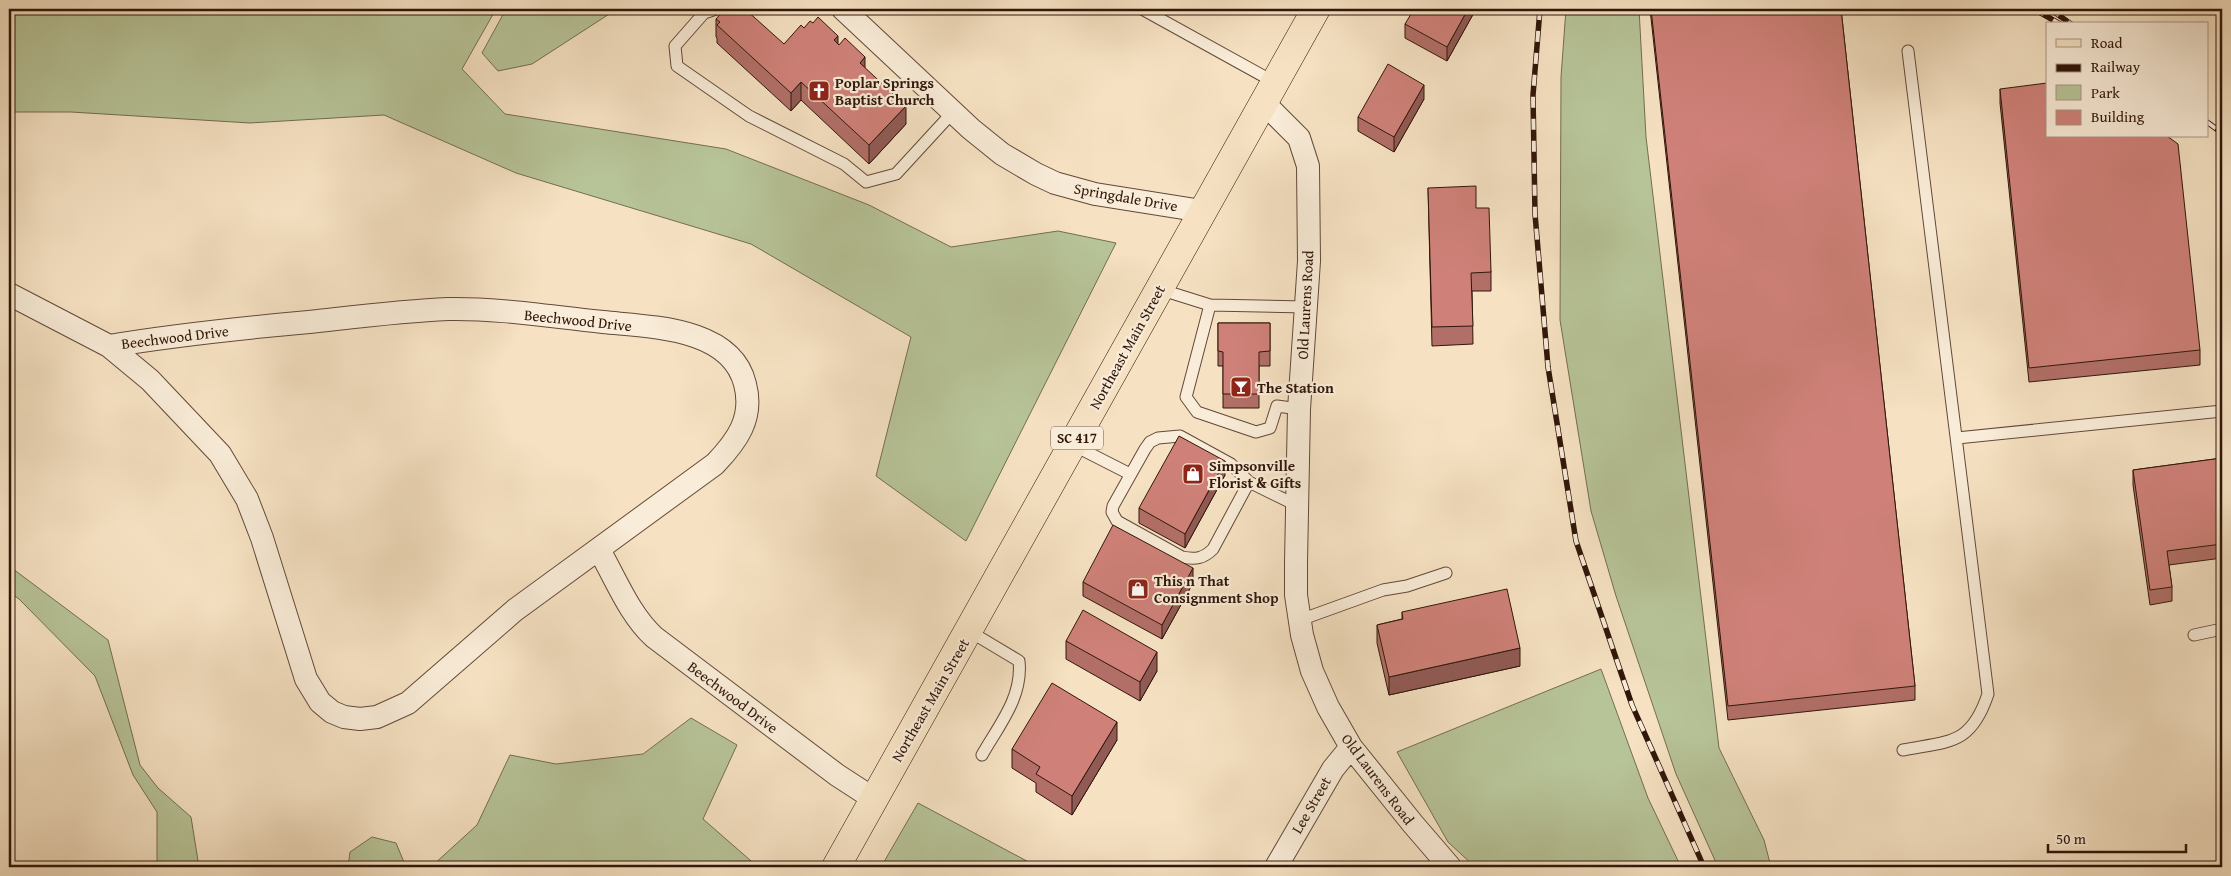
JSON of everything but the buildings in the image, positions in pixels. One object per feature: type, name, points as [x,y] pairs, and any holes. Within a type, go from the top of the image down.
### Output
[{"type":"main road","name":"Northeast Main Street","points":[[836,867],[1316,9]]},
{"type":"street","name":"Springdale Drive","points":[[843,9],[953,112],[1002,154],[1036,174],[1055,183],[1095,194],[1202,211]]},
{"type":"street","name":"Old Laurens Road","points":[[1269,92],[1299,138],[1308,166],[1309,227],[1299,409],[1296,595],[1300,620],[1312,671],[1328,707],[1351,746],[1412,824],[1450,867]]},
{"type":"street","points":[[9,294],[110,346]]},
{"type":"street","name":"Beechwood Drive","points":[[449,309],[502,311],[643,326],[678,332],[707,341],[731,358],[744,379],[748,401],[746,421],[732,447],[715,464],[515,610],[408,703],[377,717],[360,719],[344,717],[332,712],[320,702],[306,679],[262,538],[247,499],[231,470],[212,444],[150,380],[110,346],[168,336],[449,309]]},
{"type":"street","name":"Beechwood Drive","points":[[599,550],[630,609],[644,628],[836,776],[874,799]]},
{"type":"street","name":"Lee Street","points":[[1276,867],[1333,769],[1351,746]]},
{"type":"lane","points":[[716,9],[704,13],[675,46],[677,66],[750,116],[844,164],[866,182],[896,174],[953,112]]},
{"type":"lane","points":[[1142,9],[1269,92]]},
{"type":"lane","points":[[1903,750],[1953,741],[1969,731],[1982,713],[1988,694],[1908,52]]},
{"type":"lane","points":[[1159,289],[1210,305],[1306,308]]},
{"type":"lane","points":[[1210,305],[1186,397],[1197,412],[1256,432],[1270,428],[1277,406],[1299,409]]},
{"type":"lane","points":[[1956,438],[2222,411]]},
{"type":"lane","points":[[1249,482],[1214,549],[1206,556],[1194,559],[1182,557],[1117,521],[1114,517],[1113,506],[1150,442],[1168,436],[1180,436],[1231,464],[1249,482],[1298,506]]},
{"type":"lane","points":[[1073,445],[1130,474]]},
{"type":"lane","points":[[1300,620],[1383,590],[1408,586],[1446,573]]},
{"type":"lane","points":[[2194,635],[2222,630]]},
{"type":"lane","points":[[969,631],[1019,661],[1021,674],[1016,696],[982,755]]},
{"type":"green space","points":[[9,9],[496,9],[462,69],[505,114],[726,149],[869,205],[951,247],[1058,231],[1116,243],[966,541],[876,476],[911,337],[751,244],[516,173],[384,115],[250,123],[71,112],[9,112]]},
{"type":"green space","points":[[506,9],[617,9],[532,64],[498,71],[482,53]]},
{"type":"green space","points":[[1566,9],[1639,9],[1646,137],[1719,748],[1764,840],[1771,867],[1718,867],[1676,774],[1616,596],[1591,511],[1560,320],[1561,77]]},
{"type":"green space","points":[[9,566],[108,640],[140,765],[158,788],[191,817],[199,867],[157,867],[157,812],[133,775],[95,676],[19,599],[9,592]]},
{"type":"green space","points":[[1601,669],[1648,798],[1681,867],[1617,867],[1614,863],[1607,867],[1475,867],[1448,842],[1397,752]]},
{"type":"green space","points":[[691,718],[737,745],[703,819],[758,867],[426,867],[432,866],[477,825],[510,755],[556,764],[643,754]]},
{"type":"green space","points":[[918,803],[1038,867],[881,867]]},
{"type":"green space","points":[[372,837],[396,843],[406,867],[348,867],[350,852]]},
{"type":"railway","points":[[1540,9],[1533,95],[1535,214],[1548,367],[1576,541],[1632,705],[1704,867]]},
{"type":"railway","points":[[2034,9],[2057,22]]},
{"type":"railway","points":[[2050,9],[2068,22]]},
{"type":"railway","points":[[2208,123],[2222,133]]},
{"type":"place","name":"Poplar Springs Baptist Church","points":[[819,91]]},
{"type":"place","name":"The Station","points":[[1241,387]]},
{"type":"place","name":"Simpsonville Florist & Gifts","points":[[1193,474]]},
{"type":"place","name":"This n That Consignment Shop","points":[[1138,589]]}]
